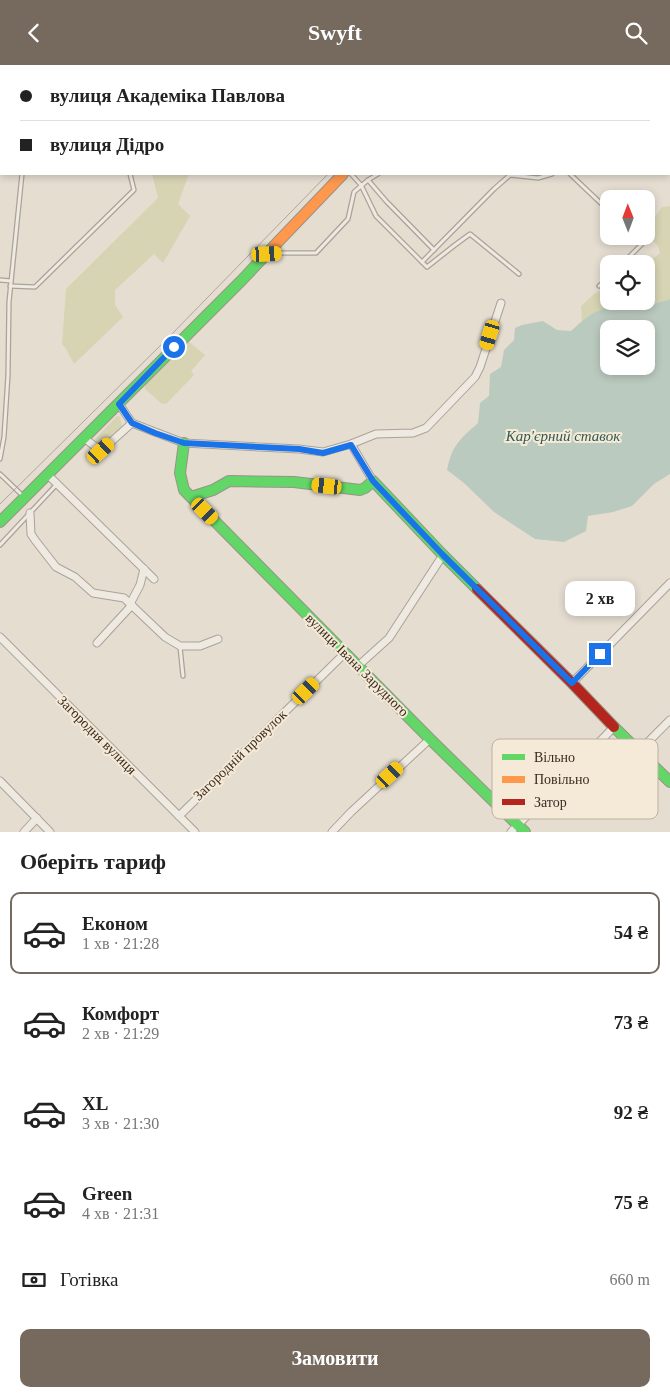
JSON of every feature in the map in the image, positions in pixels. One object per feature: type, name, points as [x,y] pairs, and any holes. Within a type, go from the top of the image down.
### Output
[{"type":"street","points":[[0,522],[267,254],[342,175]]},
{"type":"street","points":[[119,404],[132,423],[184,443],[299,449],[323,453],[351,445],[376,434],[413,433],[426,428],[475,377],[501,303]]},
{"type":"street","points":[[84,438],[101,451],[132,423]]},
{"type":"street","points":[[184,443],[181,483],[184,490],[191,497],[215,489],[229,481],[294,482],[360,490],[373,481]]},
{"type":"street","points":[[351,445],[373,481],[443,555],[627,739]]},
{"type":"street","points":[[47,475],[154,579]]},
{"type":"street","name":"вулиця Івана Зарудного","points":[[191,497],[492,803]]},
{"type":"street","points":[[30,513],[31,535],[56,567],[75,577],[92,593],[124,598],[165,637],[180,646],[200,646],[218,639]]},
{"type":"street","points":[[358,666],[390,638],[443,555]]},
{"type":"street","points":[[97,643],[131,604],[140,585],[144,569]]},
{"type":"street","points":[[572,683],[670,583]]},
{"type":"street","name":"Загородня вулиця","points":[[0,637],[195,832]]},
{"type":"street","name":"Загородній провулок","points":[[179,816],[346,653]]},
{"type":"street","points":[[652,739],[670,720]]},
{"type":"street","points":[[603,739],[614,727]]},
{"type":"street","points":[[332,832],[430,739]]},
{"type":"street","points":[[658,770],[670,782]]},
{"type":"street","points":[[0,781],[50,832]]},
{"type":"street","points":[[24,832],[37,818]]},
{"type":"street","name":"вулиця Івана Зарудного","points":[[507,819],[518,830]]},
{"type":"street","points":[[518,830],[528,819]]},
{"type":"lane","points":[[0,459],[4,437],[8,375],[10,281],[22,175]]},
{"type":"lane","points":[[10,286],[35,287],[134,190],[130,175]]},
{"type":"lane","points":[[352,175],[361,185],[376,215],[427,267],[470,234],[519,275]]},
{"type":"lane","points":[[267,254],[316,253],[348,219],[354,192],[376,175]]},
{"type":"lane","points":[[422,262],[510,175],[538,179],[549,175]]},
{"type":"lane","points":[[571,175],[600,202]]},
{"type":"lane","points":[[368,180],[434,250]]},
{"type":"lane","points":[[631,255],[641,245]]},
{"type":"lane","points":[[0,279],[10,281]]},
{"type":"lane","points":[[0,475],[24,497]]},
{"type":"lane","points":[[0,545],[57,484]]},
{"type":"lane","points":[[180,646],[183,675]]},
{"type":"shaded area","points":[[152,175],[189,175],[178,204],[190,216],[163,263],[154,254],[115,290],[115,305],[123,317],[74,364],[62,344],[66,289],[158,198]]},
{"type":"shaded area","points":[[670,206],[670,299],[655,304],[655,257],[660,253],[655,243],[655,217],[662,207]]},
{"type":"shaded area","points":[[600,291],[600,310],[582,321],[581,306]]},
{"type":"shaded area","points":[[188,341],[205,355],[191,371],[194,375],[166,404],[161,403],[145,389],[145,385]]},
{"type":"shaded area","points":[[117,416],[120,417],[122,426],[101,445],[97,444],[95,439]]},
{"type":"water","name":"Кар'єрний ставок","points":[[670,299],[670,474],[654,484],[632,506],[613,512],[588,516],[586,531],[564,542],[535,539],[494,512],[464,483],[447,470],[451,454],[458,443],[478,423],[480,403],[489,396],[490,374],[501,367],[504,350],[514,340],[515,328],[543,321],[557,330],[571,331],[593,313],[600,310],[655,310],[655,304]]},
{"type":"tram line","points":[[0,504],[168,338],[327,175]]},
{"type":"traffic: fast","points":[[0,522],[274,246]]},
{"type":"traffic: fast","points":[[184,443],[180,473],[184,490],[492,800]]},
{"type":"traffic: fast","points":[[191,497],[213,490],[229,481],[294,482],[360,490],[373,481],[477,589]]},
{"type":"traffic: fast","points":[[614,727],[626,739]]},
{"type":"traffic: fast","points":[[658,770],[670,782]]},
{"type":"traffic: fast","points":[[512,819],[525,832]]},
{"type":"traffic: slow","points":[[274,246],[342,175]]},
{"type":"traffic: jam","points":[[477,589],[614,727]]},
{"type":"route","points":[[174,347],[119,404],[132,423],[184,443],[299,449],[323,453],[351,445],[373,481],[443,555],[572,683],[600,654]]}]
